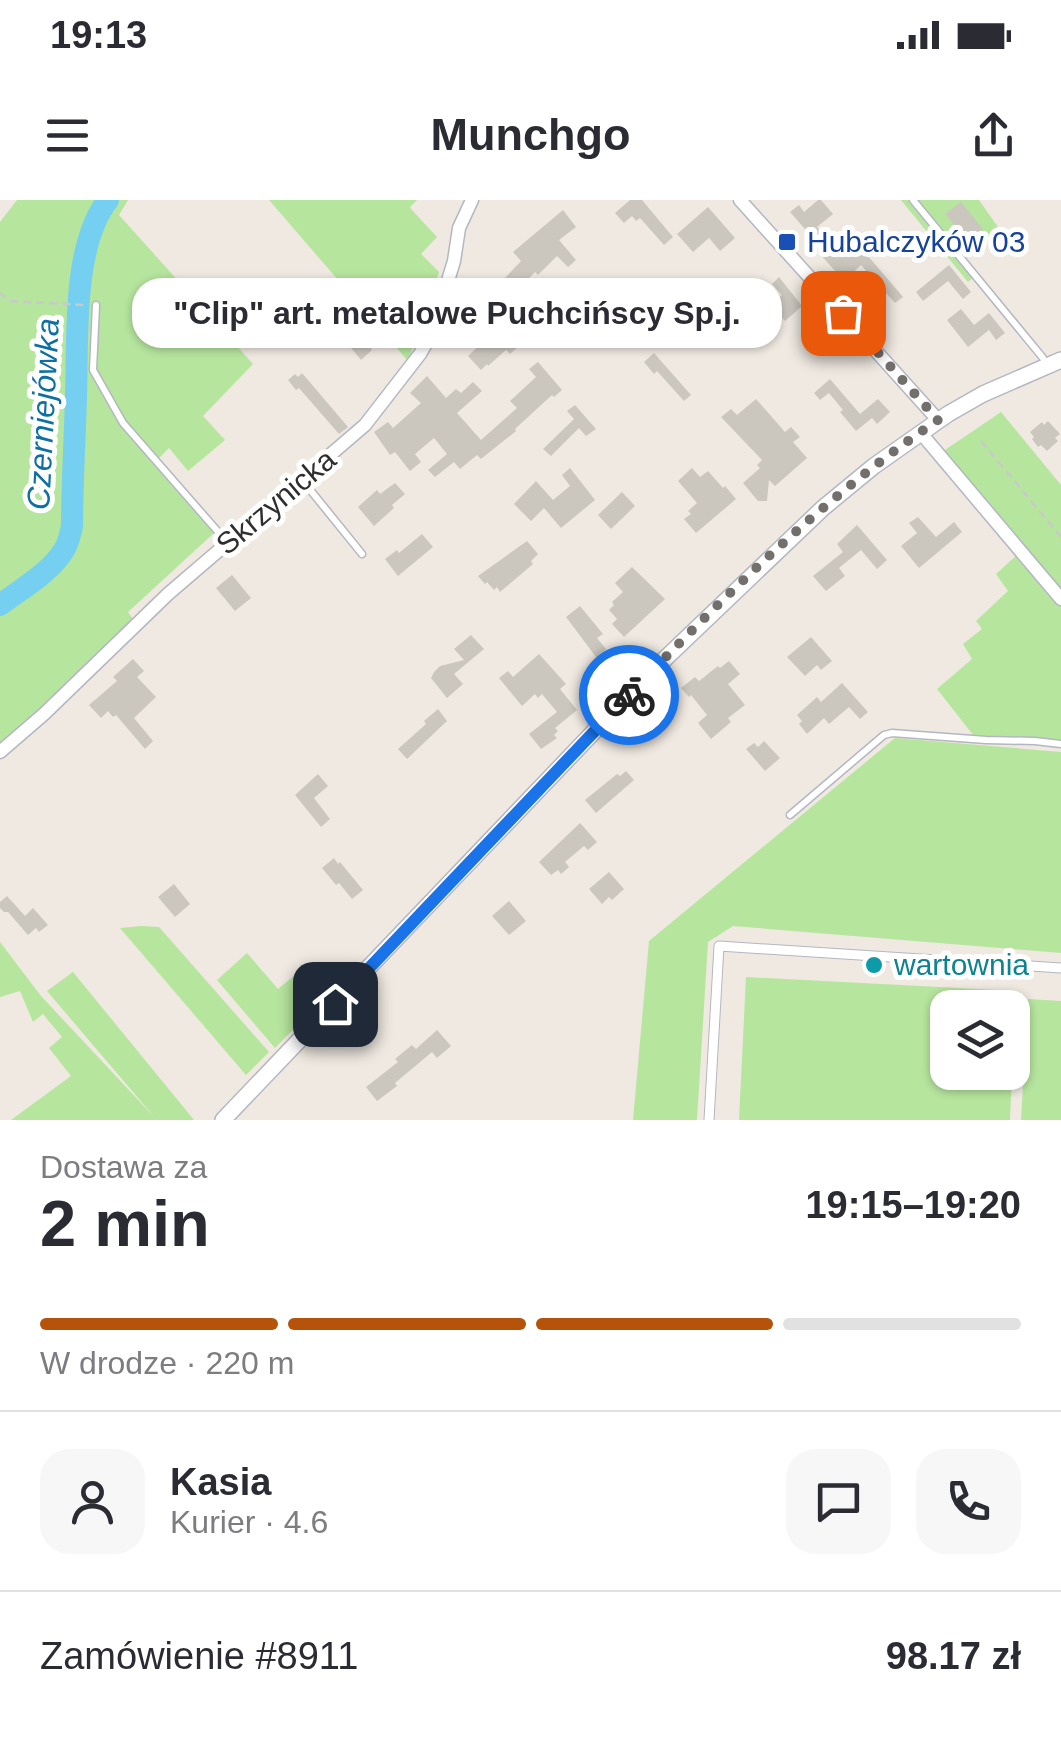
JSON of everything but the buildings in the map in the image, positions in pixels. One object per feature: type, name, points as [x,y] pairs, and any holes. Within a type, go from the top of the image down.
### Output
[{"type":"street","name":"Skrzynicka","points":[[0,752],[168,594],[365,425],[432,334],[454,262],[458,228],[472,200]]},
{"type":"street","points":[[740,200],[938,420]]},
{"type":"street","points":[[224,1120],[690,633],[852,482],[966,402],[1054,363]]},
{"type":"street","points":[[920,432],[1061,599]]},
{"type":"street","points":[[709,1120],[718,946],[1061,968]]},
{"type":"lane","points":[[912,200],[1043,358],[1054,363]]},
{"type":"lane","points":[[96,305],[93,370],[123,422],[228,542]]},
{"type":"lane","points":[[302,480],[362,554]]},
{"type":"lane","points":[[790,814],[884,736],[1061,744]]},
{"type":"path","points":[[0,292],[10,301],[96,305]]},
{"type":"path","points":[[981,441],[1061,537]]},
{"type":"green space","points":[[17,200],[128,200],[119,215],[253,364],[203,416],[225,440],[188,471],[169,448],[155,462],[214,533],[128,612],[133,619],[0,746],[0,222]]},
{"type":"green space","points":[[269,200],[417,200],[411,209],[437,237],[421,254],[439,272],[408,361]]},
{"type":"green space","points":[[901,200],[979,200],[1000,230],[961,253],[978,273],[968,282]]},
{"type":"green space","points":[[1001,412],[1061,485],[1061,593],[942,452]]},
{"type":"green space","points":[[1019,553],[1061,605],[1061,741],[974,736],[937,689],[972,659],[963,644],[982,629],[976,621],[1008,591],[996,574]]},
{"type":"green space","points":[[895,738],[1061,752],[1061,953],[733,926],[708,942],[697,1120],[633,1120],[649,941]]},
{"type":"green space","points":[[159,927],[269,1052],[246,1075],[120,928]]},
{"type":"green space","points":[[0,942],[41,996],[156,1119],[47,991],[73,972],[194,1120],[11,1120],[71,1076],[49,1048],[62,1037],[43,1014],[33,1022],[20,991],[0,997]]},
{"type":"green space","points":[[247,953],[278,989],[302,969],[325,997],[275,1048],[217,980]]},
{"type":"green space","points":[[746,977],[997,990],[930,990],[930,1090],[1011,1090],[1010,1120],[739,1120]]},
{"type":"green space","points":[[1030,999],[1061,1001],[1061,1120],[1021,1120],[1023,1090],[1030,1090]]},
{"type":"waterway","name":"Czerniejówka","points":[[0,605],[51,566],[69,538],[79,293],[88,242],[108,200]]},
{"type":"way so far","points":[[629,695],[844,490],[938,420],[843,313]]},
{"type":"place","name":"Hubalczyków 03","points":[[787,242]]},
{"type":"place","name":"\"Clip\" art. metalowe Puchcińscy Sp.j.","points":[[843,313]]},
{"type":"place","name":"wartownia","points":[[874,965]]},
{"type":"route","points":[[335,1004],[629,695]]}]
